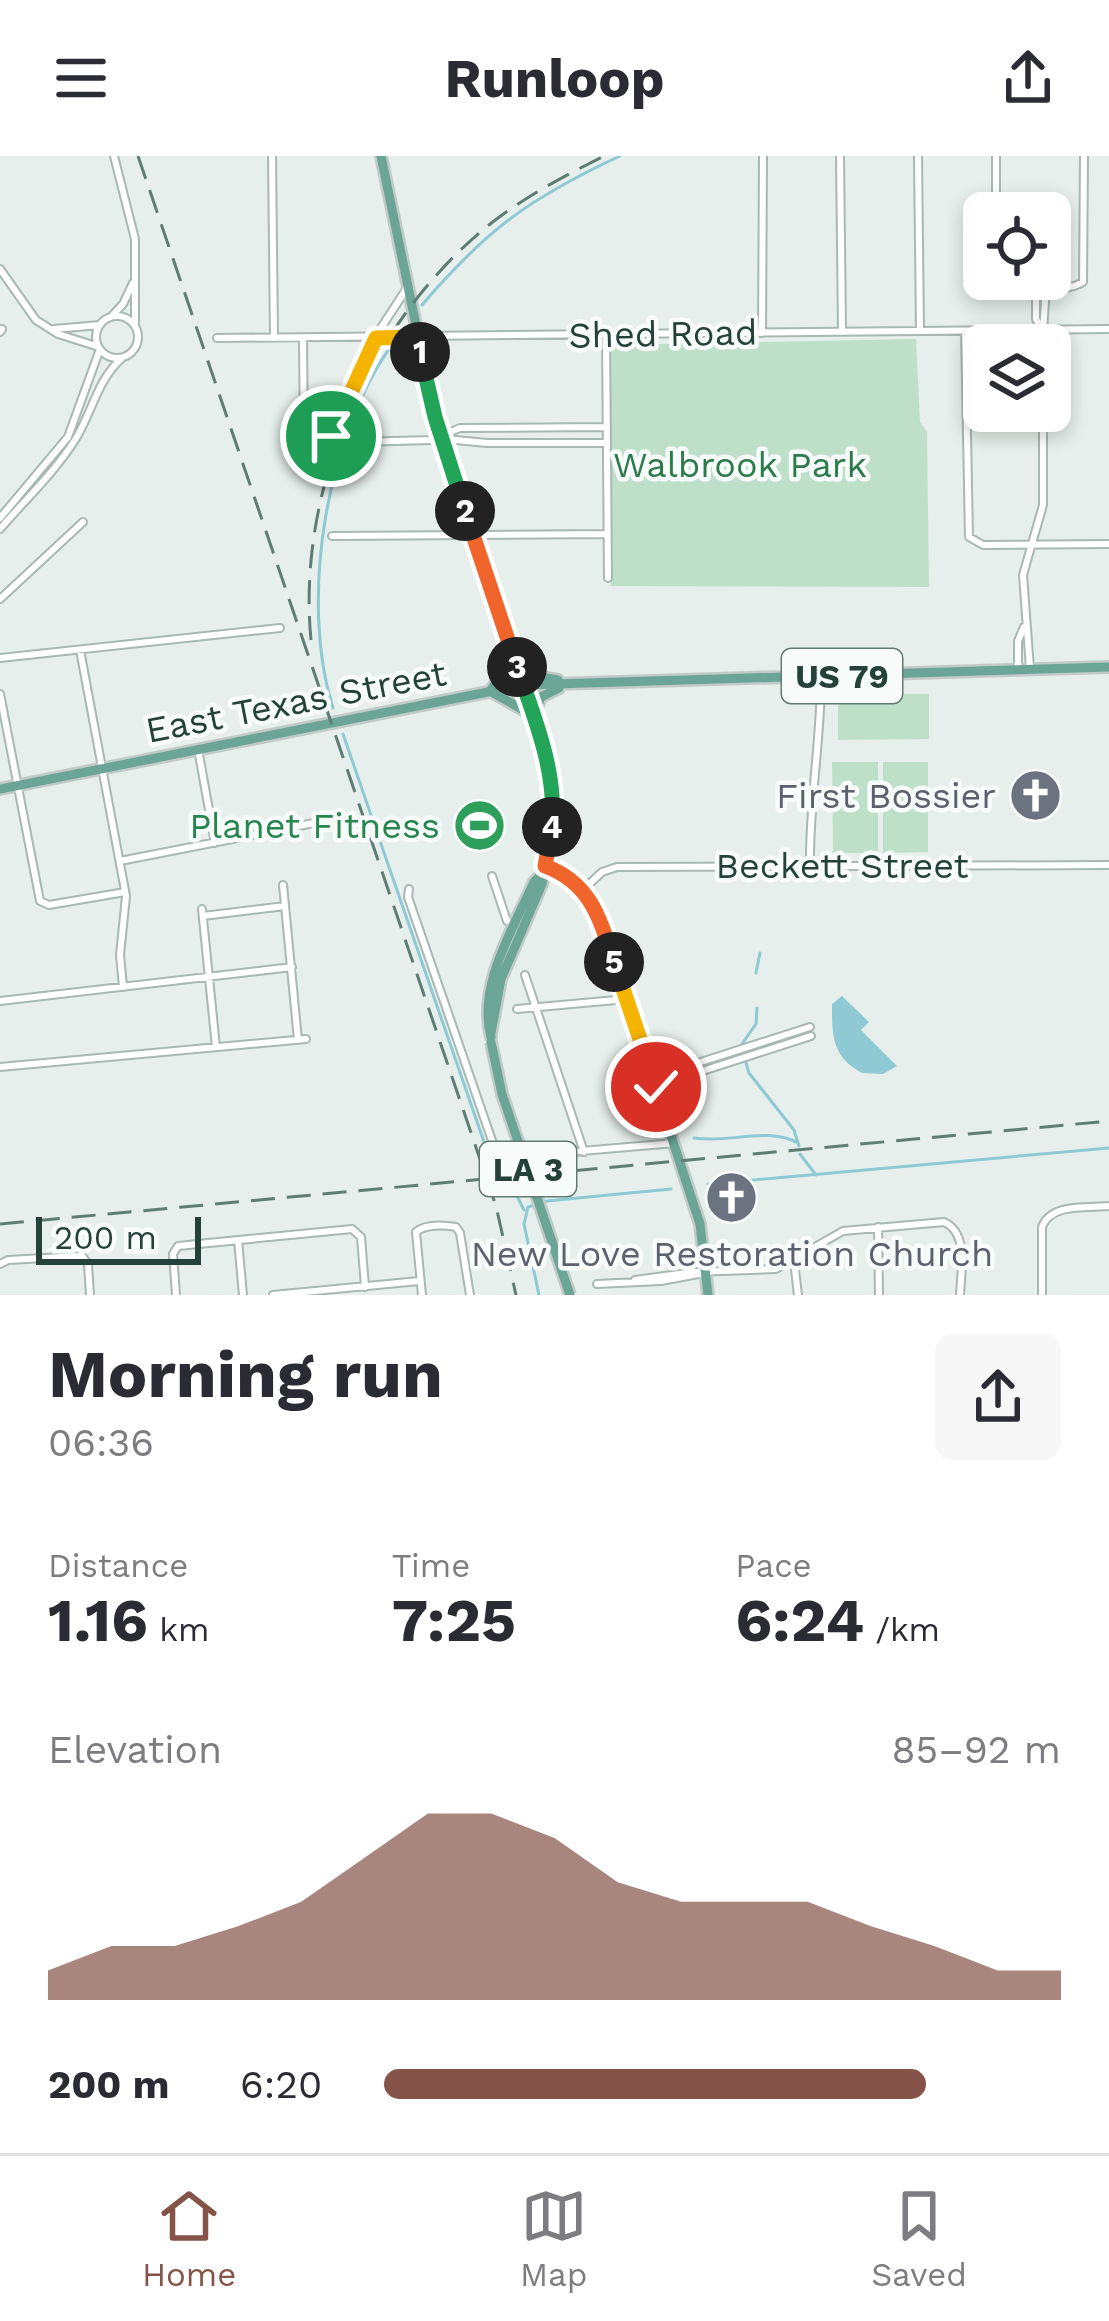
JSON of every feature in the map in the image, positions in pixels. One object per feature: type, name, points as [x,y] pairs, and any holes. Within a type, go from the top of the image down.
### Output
[{"type":"main road","name":"LA 3","points":[[381,156],[441,438],[545,752],[554,806],[543,871],[534,882],[495,976],[488,1011],[502,1094],[570,1295]]},
{"type":"main road","points":[[513,658],[541,677],[575,683],[544,694],[534,717],[490,691],[513,658]]},
{"type":"main road","name":"East Texas Street","points":[[0,789],[523,685],[1109,668]]},
{"type":"main road","points":[[543,871],[560,872],[583,890],[598,913],[700,1224],[708,1295]]},
{"type":"street","points":[[0,529],[68,451],[102,380],[137,345],[132,217],[114,156]]},
{"type":"street","points":[[272,156],[274,338]]},
{"type":"street","points":[[762,333],[764,156]]},
{"type":"street","points":[[839,156],[842,332]]},
{"type":"street","points":[[918,156],[920,332]]},
{"type":"street","points":[[996,156],[996,192]]},
{"type":"street","points":[[1071,287],[1085,276],[1084,156]]},
{"type":"street","points":[[0,269],[30,314],[110,357],[122,358]]},
{"type":"street","points":[[50,328],[100,326],[123,304],[134,280]]},
{"type":"street","points":[[327,442],[376,338],[407,289]]},
{"type":"street","points":[[111,317],[124,317],[135,326]]},
{"type":"street","points":[[0,518],[68,437],[87,392],[100,326]]},
{"type":"street","name":"Shed Road","points":[[1071,330],[1109,329]]},
{"type":"street","name":"Shed Road","points":[[217,338],[963,331]]},
{"type":"street","points":[[606,335],[608,578]]},
{"type":"street","points":[[303,338],[304,447]]},
{"type":"street","points":[[441,438],[460,428],[607,427]]},
{"type":"street","points":[[966,432],[966,528],[971,540],[983,545],[1109,544]]},
{"type":"street","points":[[1024,669],[1023,575],[1043,505],[1043,432]]},
{"type":"street","points":[[356,442],[441,438],[487,443],[607,443]]},
{"type":"street","points":[[0,599],[83,522]]},
{"type":"street","points":[[332,536],[608,534]]},
{"type":"street","points":[[0,658],[280,628]]},
{"type":"street","points":[[80,650],[125,892],[120,955],[123,986]]},
{"type":"street","points":[[810,866],[821,677]]},
{"type":"street","points":[[0,694],[42,904],[125,892]]},
{"type":"street","points":[[198,749],[215,843]]},
{"type":"street","points":[[120,862],[324,821]]},
{"type":"street","name":"Beckett Street","points":[[583,890],[613,868],[1109,865]]},
{"type":"street","points":[[493,876],[507,921]]},
{"type":"street","points":[[0,1067],[302,1040],[283,885]]},
{"type":"street","points":[[409,890],[498,1158],[675,1143]]},
{"type":"street","points":[[215,1047],[202,912],[285,906]]},
{"type":"street","points":[[0,1001],[292,967]]},
{"type":"street","points":[[525,975],[584,1152]]},
{"type":"street","points":[[517,1009],[627,999]]},
{"type":"street","points":[[655,1082],[811,1032]]},
{"type":"street","points":[[1042,1295],[1046,1217],[1056,1211],[1109,1206]]},
{"type":"street","points":[[597,1283],[765,1270],[794,1261],[836,1234],[939,1222],[952,1226],[961,1247],[961,1295]]},
{"type":"street","points":[[422,1295],[418,1229],[456,1227],[470,1295]]},
{"type":"street","points":[[878,1227],[879,1295]]},
{"type":"street","points":[[176,1295],[176,1247],[356,1231],[361,1238],[365,1287]]},
{"type":"street","points":[[238,1240],[243,1295]]},
{"type":"street","points":[[0,1264],[82,1256],[88,1264],[91,1295]]},
{"type":"street","points":[[794,1261],[798,1295]]},
{"type":"street","points":[[273,1295],[420,1281]]},
{"type":"green space","name":"Walbrook Park","points":[[916,339],[920,422],[927,432],[929,587],[611,586],[611,345]]},
{"type":"green space","points":[[838,694],[929,694],[929,739],[838,740]]},
{"type":"green space","points":[[832,762],[878,762],[878,853],[833,853]]},
{"type":"green space","points":[[883,762],[928,762],[928,852],[883,853]]},
{"type":"water","points":[[842,996],[869,1022],[861,1030],[897,1066],[883,1074],[862,1073],[839,1053],[832,1004]]},
{"type":"waterway","points":[[422,305],[512,218],[560,186],[620,156]]},
{"type":"waterway","points":[[333,708],[319,618],[325,519],[351,423],[394,342]]},
{"type":"waterway","points":[[343,734],[492,1165]]},
{"type":"waterway","points":[[756,973],[760,953]]},
{"type":"waterway","points":[[742,1044],[756,1024],[757,1008]]},
{"type":"waterway","points":[[746,1063],[794,1130],[799,1146]]},
{"type":"waterway","points":[[694,1138],[773,1136],[798,1143]]},
{"type":"waterway","points":[[708,1184],[1109,1148]]},
{"type":"waterway","points":[[800,1154],[816,1175]]},
{"type":"waterway","points":[[511,1184],[524,1210]]},
{"type":"waterway","points":[[539,1295],[524,1224],[528,1207],[671,1189]]},
{"type":"railway","points":[[138,156],[496,1206],[516,1295]]},
{"type":"railway","points":[[311,640],[316,523],[351,408],[379,355],[450,260],[494,221],[604,156]]},
{"type":"railway","points":[[0,1224],[1109,1121]]},
{"type":"place","name":"First Bossier","points":[[1035,796]]},
{"type":"place","name":"Planet Fitness","points":[[479,826]]},
{"type":"place","name":"New Love Restoration Church","points":[[732,1198]]},
{"type":"route","points":[[331,436],[376,338],[417,337],[446,455],[545,752],[554,806],[545,866],[571,879],[598,913],[656,1087]]}]
